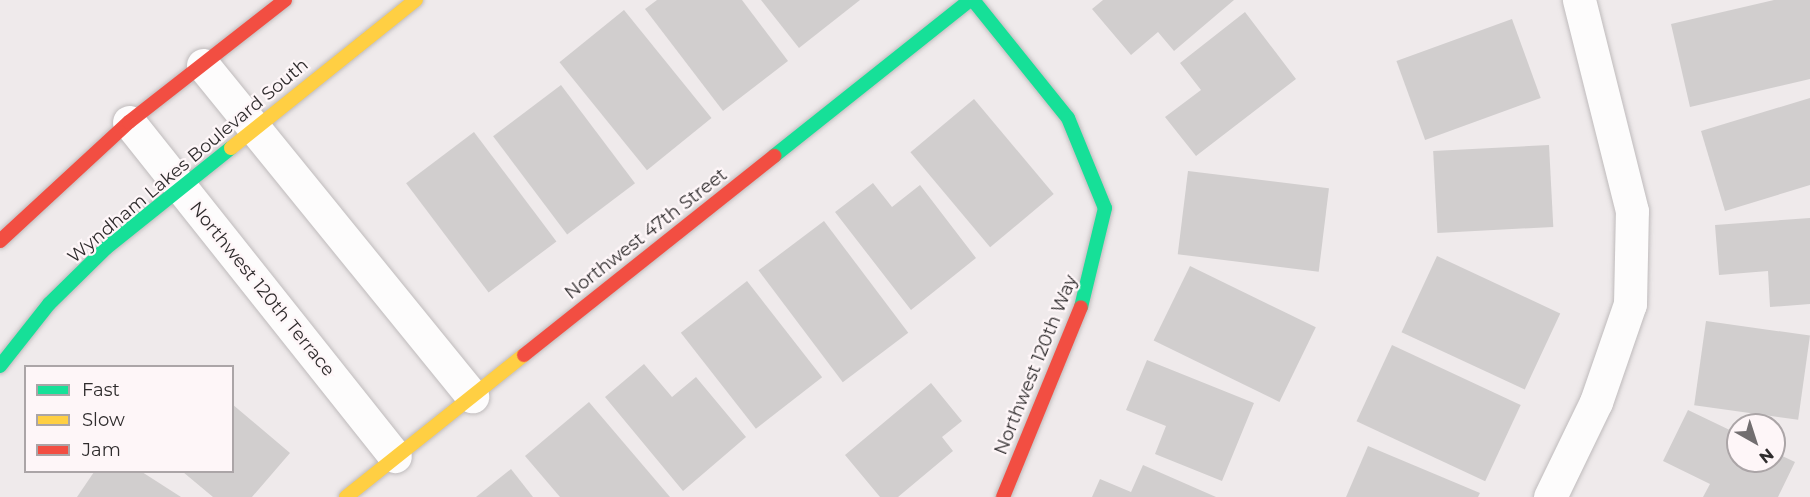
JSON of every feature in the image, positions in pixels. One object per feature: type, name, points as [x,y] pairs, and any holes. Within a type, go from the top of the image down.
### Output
[{"type":"street","points":[[0,241],[129,123],[285,0]]},
{"type":"street","name":"Wyndham Lakes Boulevard South","points":[[0,366],[48,304],[180,187],[416,0]]},
{"type":"street","name":"Northwest 47th Street","points":[[346,497],[971,0]]},
{"type":"street","name":"Northwest 120th Way","points":[[971,0],[1068,118],[1106,208],[1089,284],[1003,497]]},
{"type":"street","points":[[1550,497],[1596,402],[1630,304],[1632,211],[1579,0]]},
{"type":"street","points":[[203,65],[471,396]]},
{"type":"street","name":"Northwest 120th Terrace","points":[[129,123],[395,456]]},
{"type":"building","points":[[657,0],[742,0],[788,61],[723,111],[645,9]]},
{"type":"building","points":[[761,0],[860,0],[799,48]]},
{"type":"building","points":[[1103,0],[1234,0],[1174,51],[1158,32],[1131,55],[1092,9]]},
{"type":"building","points":[[1774,0],[1810,0],[1810,79],[1690,107],[1671,24]]},
{"type":"building","points":[[624,10],[711,118],[647,170],[559,62]]},
{"type":"building","points":[[1245,12],[1296,79],[1196,156],[1165,117],[1201,90],[1180,63]]},
{"type":"building","points":[[1512,19],[1541,98],[1425,140],[1396,61]]},
{"type":"building","points":[[561,85],[635,183],[567,234],[493,136]]},
{"type":"building","points":[[1810,98],[1810,185],[1725,211],[1701,131]]},
{"type":"building","points":[[974,99],[1054,194],[990,247],[910,152]]},
{"type":"building","points":[[474,132],[556,241],[489,293],[406,183]]},
{"type":"building","points":[[1549,145],[1553,227],[1437,233],[1433,151]]},
{"type":"building","points":[[1188,171],[1329,188],[1319,272],[1178,254]]},
{"type":"building","points":[[873,183],[892,207],[920,185],[976,258],[911,310],[835,212]]},
{"type":"building","points":[[1810,218],[1810,304],[1770,307],[1768,271],[1719,275],[1715,225]]},
{"type":"building","points":[[824,221],[908,333],[843,382],[759,270]]},
{"type":"building","points":[[1437,256],[1560,313],[1525,390],[1402,332]]},
{"type":"building","points":[[1190,266],[1316,327],[1279,402],[1154,341]]},
{"type":"building","points":[[747,281],[822,377],[756,429],[681,333]]},
{"type":"building","points":[[1706,321],[1810,336],[1798,420],[1786,418],[1786,413],[1750,413],[1694,405]]},
{"type":"building","points":[[1392,345],[1521,405],[1485,481],[1357,421]]},
{"type":"building","points":[[1147,360],[1254,403],[1222,481],[1155,454],[1166,426],[1126,410]]},
{"type":"building","points":[[644,364],[672,397],[696,377],[746,437],[683,491],[605,397]]},
{"type":"building","points":[[931,383],[962,421],[942,437],[953,451],[898,497],[880,497],[845,455]]},
{"type":"building","points":[[589,402],[670,497],[560,497],[525,456]]},
{"type":"building","points":[[234,406],[290,453],[252,497],[213,497],[184,473],[234,473]]},
{"type":"building","points":[[1688,410],[1726,428],[1726,473],[1786,473],[1786,458],[1795,462],[1778,497],[1703,497],[1710,484],[1663,461]]},
{"type":"building","points":[[1368,446],[1480,493],[1478,497],[1346,497]]},
{"type":"building","points":[[1143,465],[1216,497],[1092,497],[1100,479],[1131,492]]},
{"type":"building","points":[[511,469],[533,497],[476,497]]},
{"type":"building","points":[[93,473],[144,473],[181,497],[77,497]]},
{"type":"traffic: fast","points":[[774,156],[970,0]]},
{"type":"traffic: fast","points":[[973,0],[1068,118],[1105,208],[1081,307]]},
{"type":"traffic: fast","points":[[0,366],[49,304],[106,248],[231,148]]},
{"type":"traffic: slow","points":[[231,148],[416,0]]},
{"type":"traffic: slow","points":[[346,497],[524,355]]},
{"type":"traffic: jam","points":[[0,241],[129,122],[285,0]]},
{"type":"traffic: jam","points":[[524,355],[774,156]]},
{"type":"traffic: jam","points":[[1003,497],[1081,307]]}]
